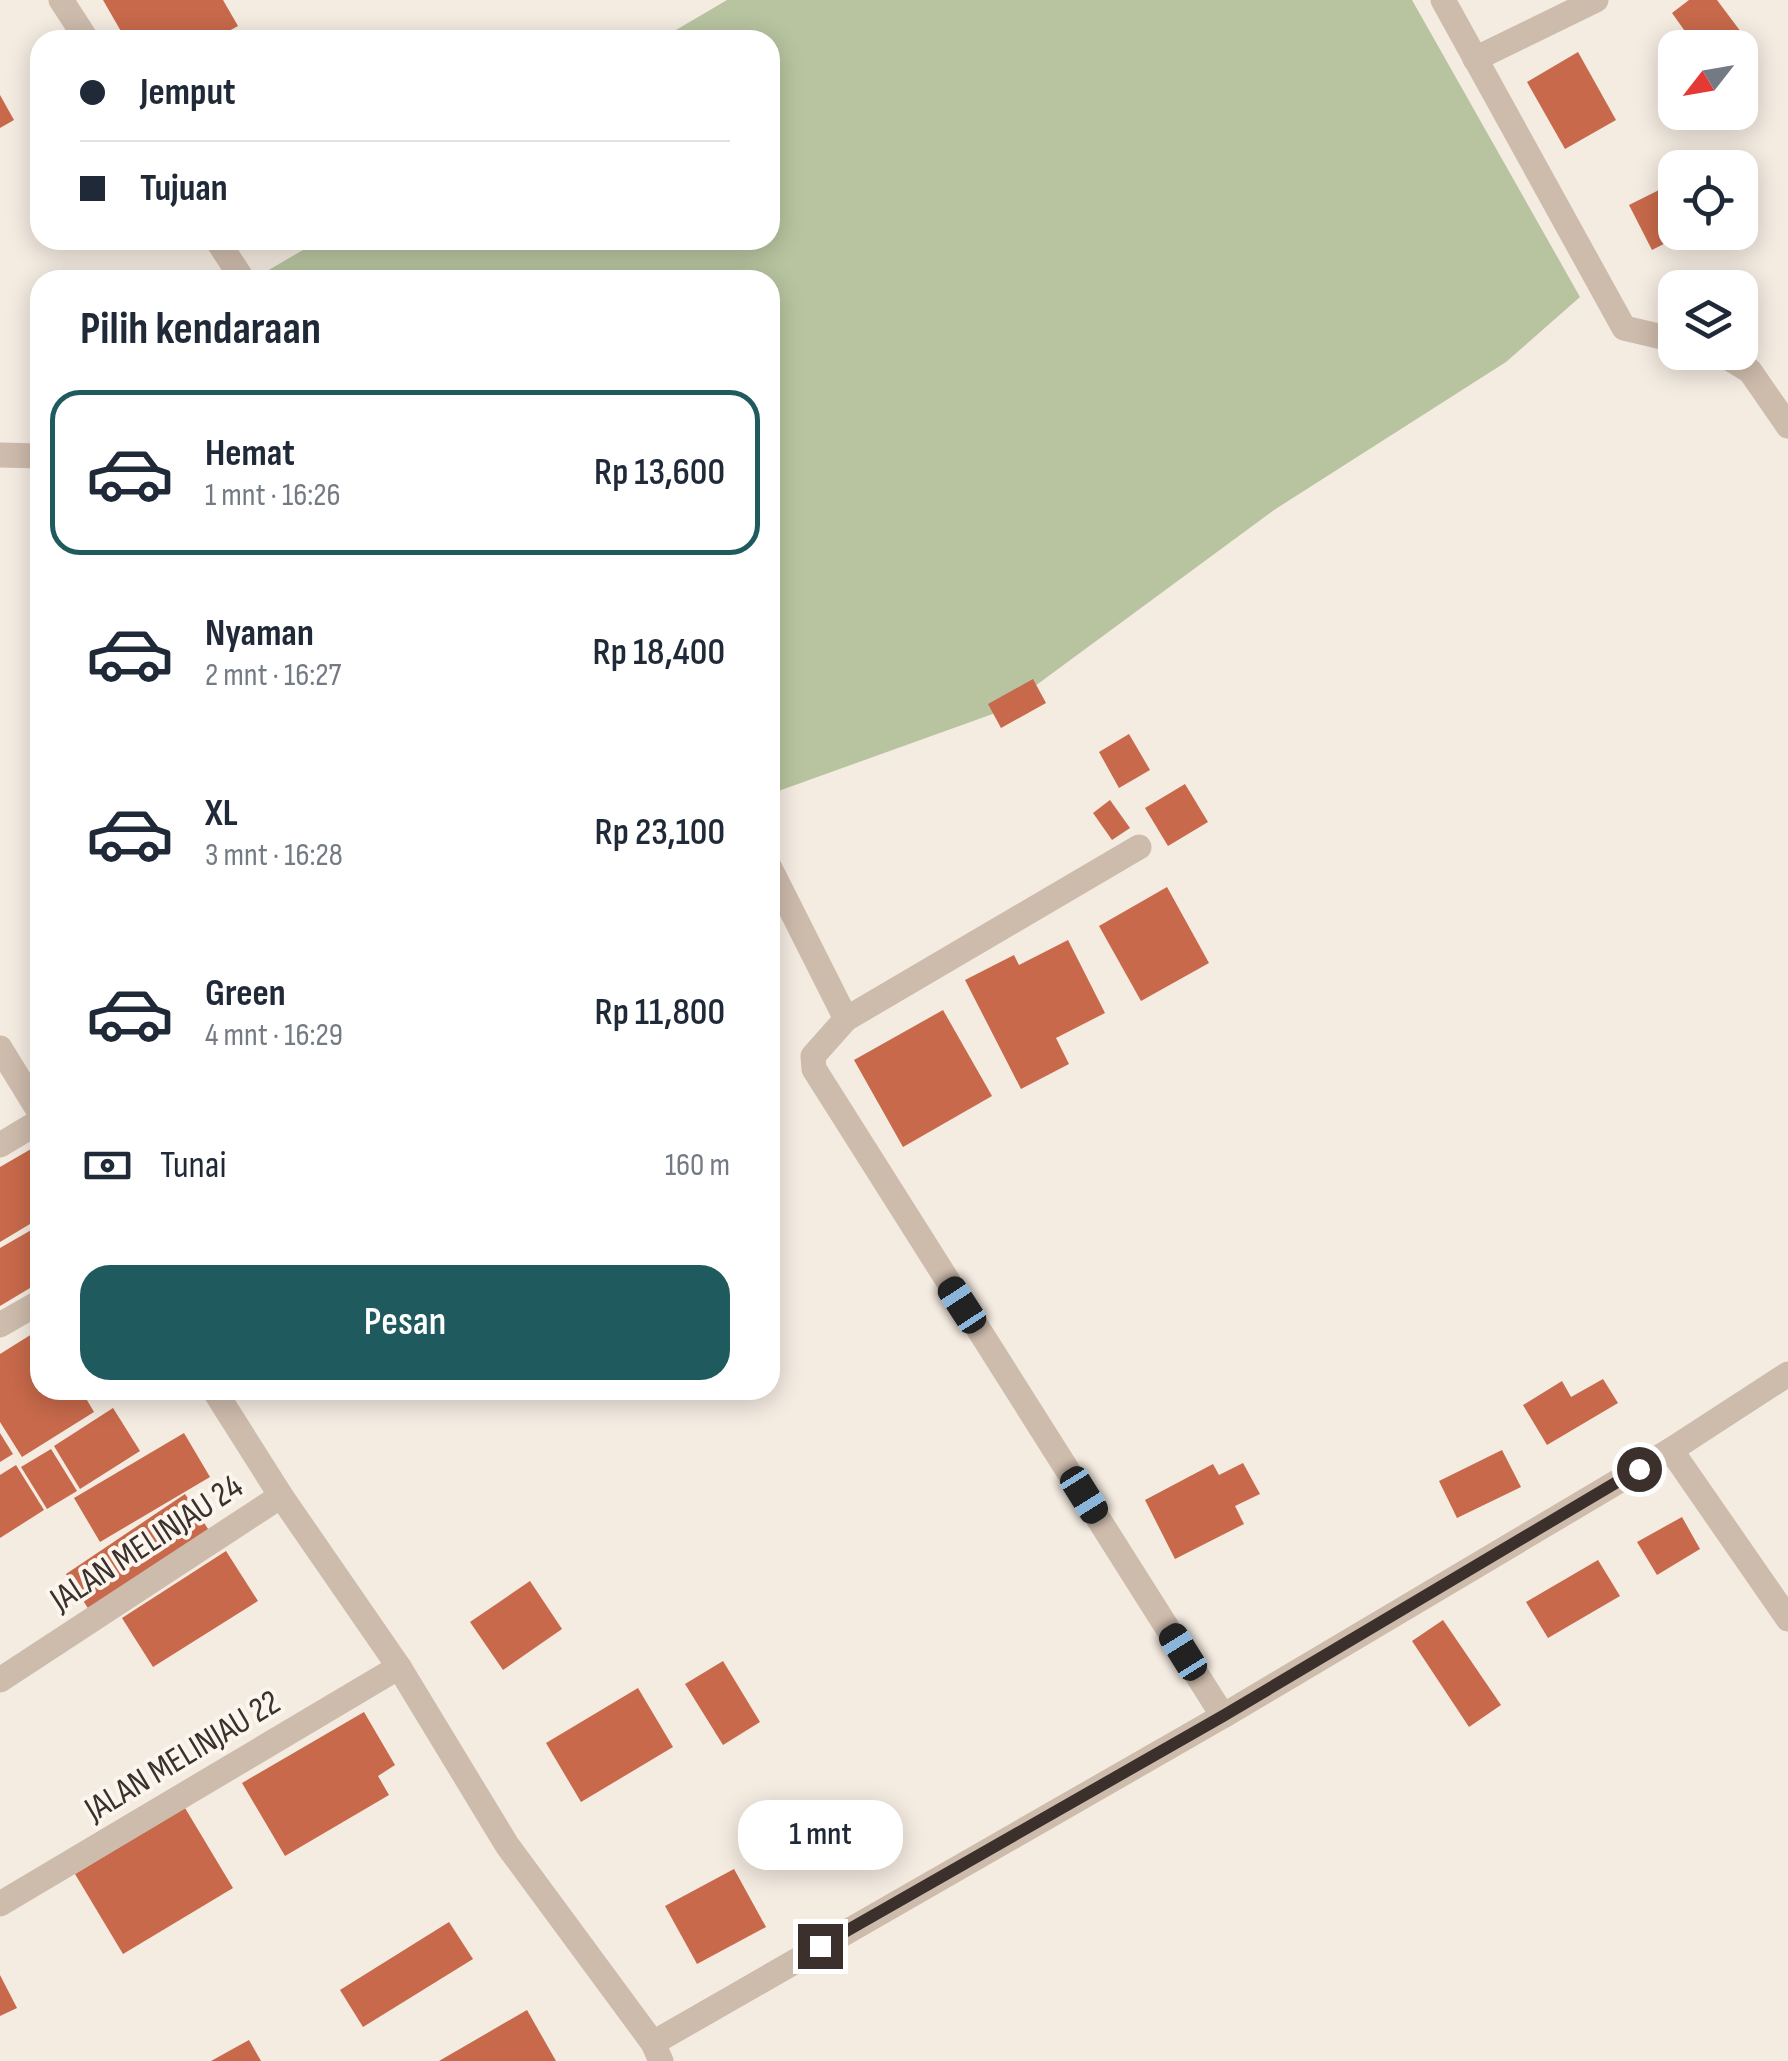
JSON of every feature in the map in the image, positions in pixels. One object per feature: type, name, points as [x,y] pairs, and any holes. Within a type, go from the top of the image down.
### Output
[{"type":"street","points":[[61,0],[80,30]]},
{"type":"street","points":[[1443,0],[1624,328],[1658,336]]},
{"type":"street","points":[[1475,59],[1596,0]]},
{"type":"street","points":[[1748,370],[1788,426]]},
{"type":"street","points":[[0,455],[30,456]]},
{"type":"street","points":[[1138,848],[846,1018],[813,1056],[821,1086],[1223,1716]]},
{"type":"street","points":[[780,888],[846,1018]]},
{"type":"street","points":[[0,1048],[30,1097]]},
{"type":"street","points":[[0,1145],[30,1127]]},
{"type":"street","points":[[0,1325],[30,1308]]},
{"type":"street","points":[[220,1400],[280,1496],[399,1666],[507,1846],[657,2052],[1671,1450],[1788,1374]]},
{"type":"street","points":[[1671,1450],[1788,1619]]},
{"type":"street","name":"JALAN MELINJAU 24","points":[[0,1680],[280,1496]]},
{"type":"street","name":"JALAN MELINJAU 22","points":[[0,1904],[399,1666]]},
{"type":"green space","points":[[727,0],[1412,0],[1580,297],[1506,362],[1274,510],[1001,711],[780,790],[780,270],[269,270],[303,250],[780,250],[780,30],[676,30]]},
{"type":"building","points":[[103,0],[223,0],[238,26],[231,30],[120,30]]},
{"type":"building","points":[[1689,0],[1717,0],[1740,30],[1684,30],[1672,13]]},
{"type":"building","points":[[1578,52],[1616,120],[1565,149],[1527,82]]},
{"type":"building","points":[[0,95],[14,120],[0,128]]},
{"type":"building","points":[[1658,190],[1658,247],[1652,250],[1629,205]]},
{"type":"building","points":[[1033,679],[1046,703],[1001,728],[988,704]]},
{"type":"building","points":[[1129,734],[1150,770],[1119,788],[1099,752]]},
{"type":"building","points":[[1185,784],[1208,822],[1168,846],[1145,808]]},
{"type":"building","points":[[1110,800],[1130,828],[1112,840],[1093,813]]},
{"type":"building","points":[[1167,887],[1209,963],[1141,1001],[1099,926]]},
{"type":"building","points":[[1068,940],[1105,1013],[1056,1038],[1069,1064],[1021,1089],[965,980],[1014,955],[1019,965]]},
{"type":"building","points":[[943,1010],[992,1096],[903,1147],[854,1060]]},
{"type":"building","points":[[30,1150],[30,1224],[0,1242],[0,1167]]},
{"type":"building","points":[[30,1231],[30,1288],[0,1306],[0,1248]]},
{"type":"building","points":[[30,1335],[30,1400],[87,1400],[94,1412],[22,1457],[0,1422],[0,1354]]},
{"type":"building","points":[[1603,1379],[1618,1403],[1547,1445],[1523,1405],[1562,1381],[1571,1397]]},
{"type":"building","points":[[113,1408],[140,1451],[80,1489],[54,1446]]},
{"type":"building","points":[[0,1433],[13,1454],[0,1462]]},
{"type":"building","points":[[184,1433],[210,1477],[100,1542],[74,1498]]},
{"type":"building","points":[[51,1449],[77,1491],[47,1509],[21,1467]]},
{"type":"building","points":[[1502,1450],[1521,1487],[1457,1518],[1439,1481]]},
{"type":"building","points":[[1243,1463],[1260,1494],[1235,1506],[1244,1524],[1175,1559],[1145,1500],[1213,1464],[1219,1475]]},
{"type":"building","points":[[16,1465],[44,1510],[0,1538],[0,1475]]},
{"type":"building","points":[[185,1494],[212,1535],[93,1616],[66,1574]]},
{"type":"building","points":[[1682,1517],[1700,1549],[1657,1575],[1637,1542]]},
{"type":"building","points":[[226,1551],[258,1601],[153,1667],[122,1618]]},
{"type":"building","points":[[1598,1560],[1620,1596],[1548,1638],[1526,1602]]},
{"type":"building","points":[[530,1581],[562,1629],[503,1670],[470,1622]]},
{"type":"building","points":[[1443,1620],[1501,1705],[1469,1727],[1412,1641]]},
{"type":"building","points":[[723,1661],[760,1722],[723,1745],[685,1684]]},
{"type":"building","points":[[638,1688],[673,1747],[581,1802],[546,1743]]},
{"type":"building","points":[[364,1712],[395,1765],[378,1776],[389,1795],[285,1856],[242,1783]]},
{"type":"building","points":[[185,1808],[233,1888],[123,1954],[75,1874]]},
{"type":"building","points":[[734,1869],[766,1927],[697,1964],[665,1906]]},
{"type":"building","points":[[449,1922],[473,1959],[363,2027],[340,1990]]},
{"type":"building","points":[[0,1975],[17,2008],[0,2016]]},
{"type":"building","points":[[527,2010],[556,2061],[439,2061]]},
{"type":"building","points":[[249,2040],[261,2061],[211,2061]]},
{"type":"route","points":[[820,1946],[1223,1716],[1639,1469]]}]
